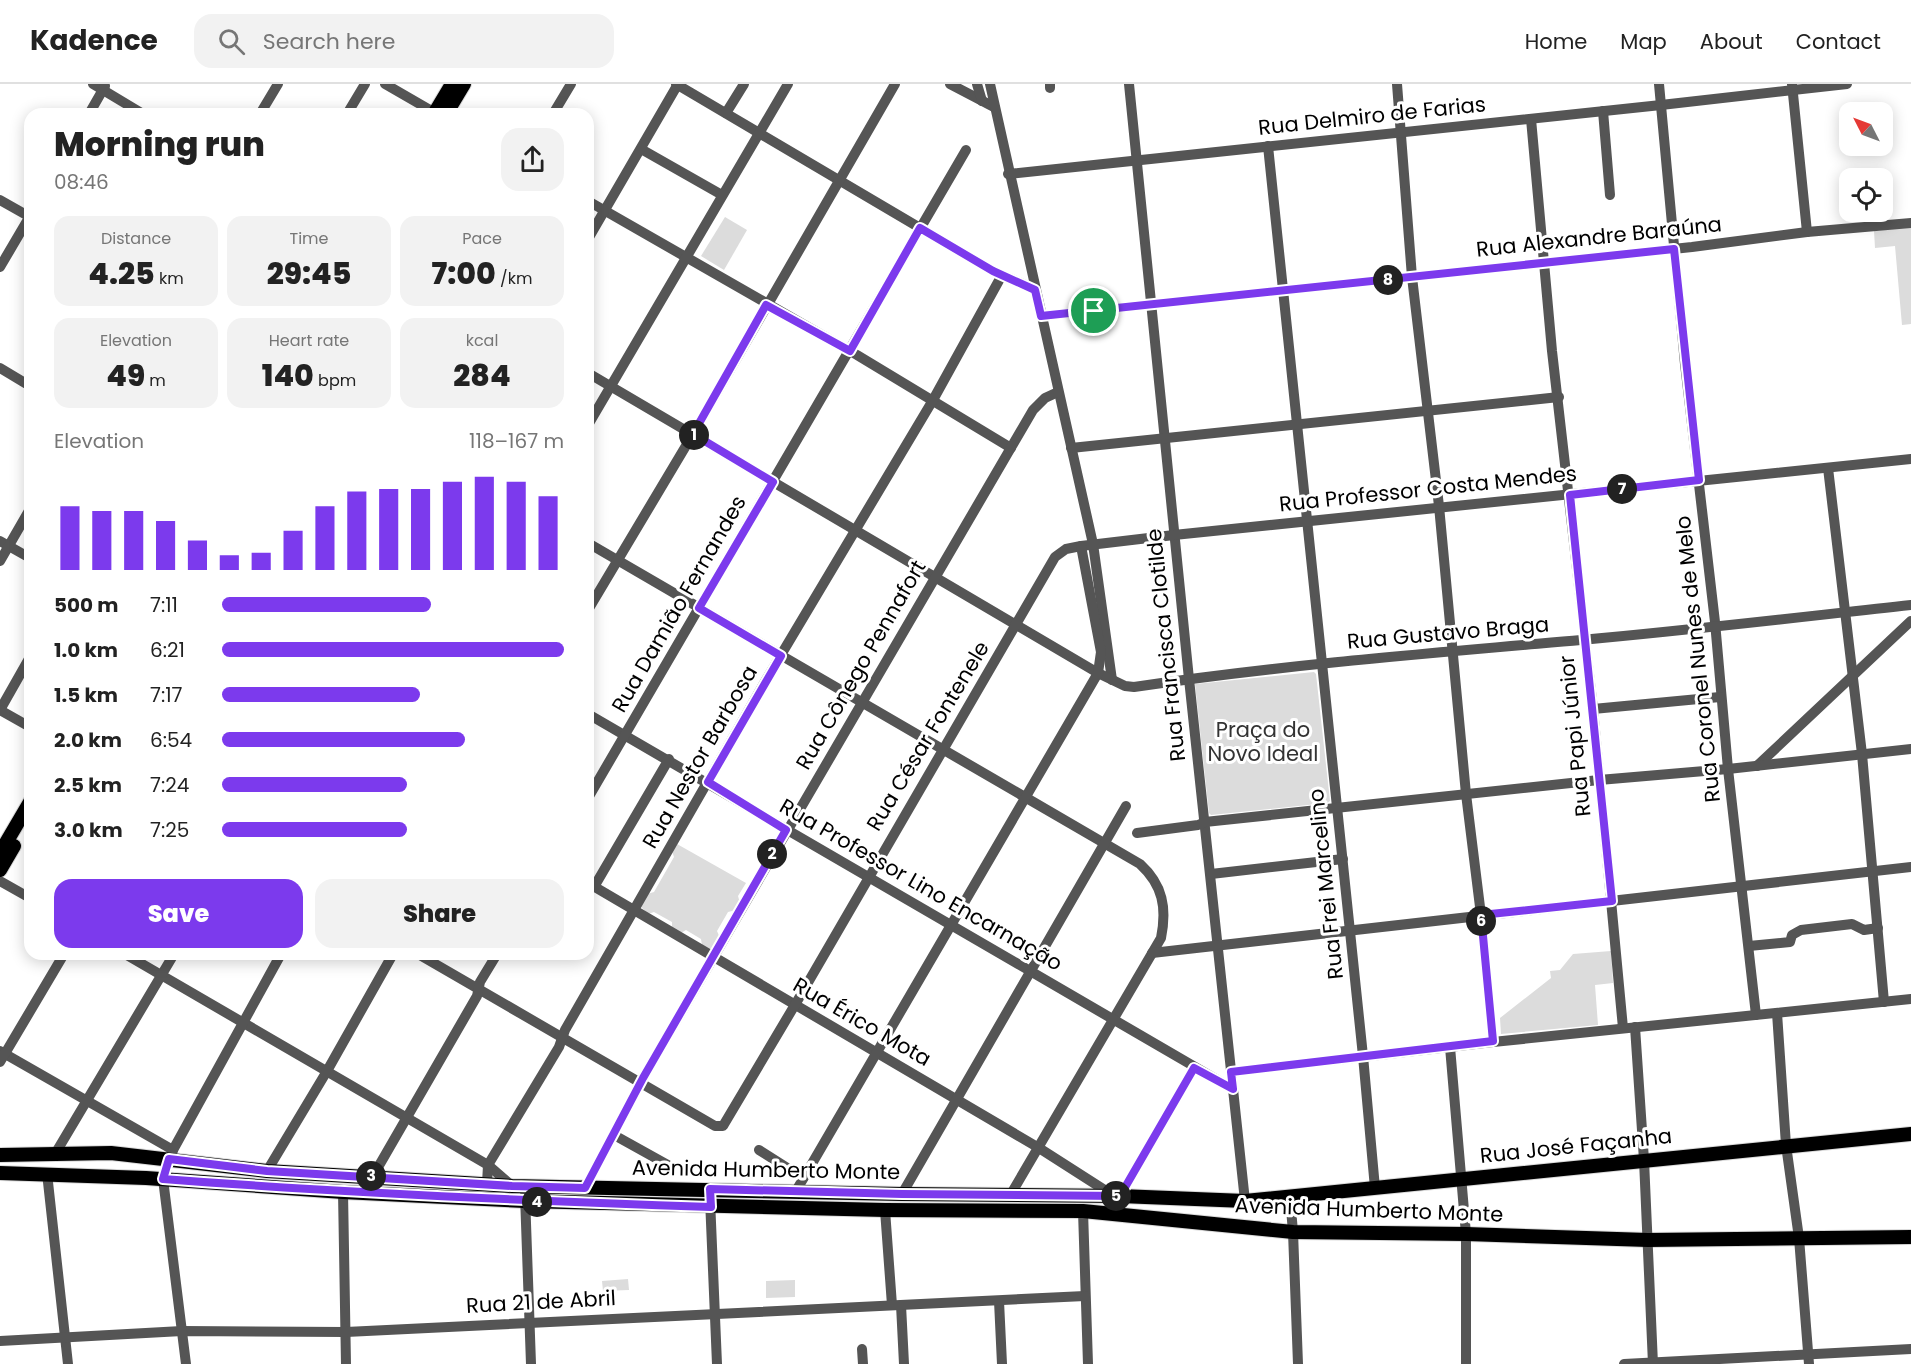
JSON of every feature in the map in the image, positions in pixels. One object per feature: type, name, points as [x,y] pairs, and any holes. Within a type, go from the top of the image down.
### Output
[{"type":"main road","points":[[441,108],[452,84]]},
{"type":"main road","points":[[443,108],[464,84]]},
{"type":"main road","points":[[0,853],[24,812]]},
{"type":"main road","points":[[0,870],[24,828]]},
{"type":"main road","name":"Rua José Façanha","points":[[1245,1201],[1911,1134]]},
{"type":"main road","name":"Avenida Humberto Monte","points":[[0,1155],[111,1153],[171,1155],[267,1171],[518,1186],[710,1189],[799,1185],[902,1194],[1117,1196],[1245,1201]]},
{"type":"main road","name":"Avenida Humberto Monte","points":[[0,1173],[163,1179],[343,1192],[525,1201],[711,1207],[1083,1211],[1293,1232],[1466,1234],[1648,1240],[1911,1237]]},
{"type":"street","points":[[264,108],[278,84]]},
{"type":"street","points":[[351,108],[365,84]]},
{"type":"street","points":[[385,84],[427,108]]},
{"type":"street","points":[[557,108],[571,84]]},
{"type":"street","points":[[594,228],[677,84],[920,228],[1002,275],[1035,290]]},
{"type":"street","points":[[726,114],[744,84]]},
{"type":"street","points":[[594,415],[788,84]]},
{"type":"street","points":[[594,597],[693,434],[895,84]]},
{"type":"street","points":[[950,84],[994,107]]},
{"type":"street","points":[[978,84],[982,101]]},
{"type":"street","points":[[759,1150],[799,1185],[1098,673],[1102,640],[1093,544],[1008,174],[990,84]]},
{"type":"street","name":"Rua Francisca Clotilde","points":[[1129,84],[1164,439],[1245,1201]]},
{"type":"street","points":[[1397,84],[1412,278],[1439,506],[1466,794],[1493,1041]]},
{"type":"street","name":"Rua Coronel Nunes de Melo","points":[[1659,84],[1674,249],[1715,626],[1720,697],[1756,1015]]},
{"type":"street","name":"Rua Delmiro de Farias","points":[[1008,174],[1661,105],[1792,87],[1847,84]]},
{"type":"street","points":[[92,108],[101,86],[134,108]]},
{"type":"street","points":[[1792,87],[1807,232]]},
{"type":"street","points":[[1603,111],[1610,195]]},
{"type":"street","name":"Rua Papi Júnior","points":[[1531,118],[1543,262],[1570,495],[1612,901],[1644,1160],[1653,1364]]},
{"type":"street","name":"Rua Frei Marcelino","points":[[1268,146],[1364,1056],[1375,1188]]},
{"type":"street","points":[[641,149],[722,195]]},
{"type":"street","name":"Rua Damião Fernandes","points":[[594,788],[966,150]]},
{"type":"street","points":[[0,200],[24,214]]},
{"type":"street","points":[[594,205],[850,351],[1011,448]]},
{"type":"street","name":"Rua Alexandre Baraúna","points":[[1041,316],[1412,278],[1807,232],[1911,223]]},
{"type":"street","points":[[0,267],[24,227]]},
{"type":"street","name":"Rua Nestor Barbosa","points":[[487,1184],[488,1165],[781,656],[933,400],[1002,275]]},
{"type":"street","points":[[0,368],[24,382]]},
{"type":"street","name":"Rua Gustavo Braga","points":[[594,376],[1098,673],[1125,686],[1134,687],[1323,664],[1585,640],[1911,605]]},
{"type":"street","name":"Rua Cônego Pennafort","points":[[585,1188],[640,1083],[1011,448],[1038,403],[1058,392]]},
{"type":"street","points":[[1071,448],[1559,397]]},
{"type":"street","name":"Rua Professor Costa Mendes","points":[[1093,544],[1439,506],[1570,495],[1911,459]]},
{"type":"street","points":[[1828,468],[1862,754],[1884,1002]]},
{"type":"street","points":[[0,561],[4,543],[24,517]]},
{"type":"street","points":[[4,543],[24,555]]},
{"type":"street","name":"Rua César Fontenele","points":[[640,1083],[715,1126],[723,1126],[1018,624],[1055,557],[1066,549],[1093,544]]},
{"type":"street","points":[[1081,546],[1112,680]]},
{"type":"street","points":[[594,547],[1140,864],[1152,875],[1162,896],[1164,924],[1161,938],[1011,1194]]},
{"type":"street","points":[[1756,766],[1911,621]]},
{"type":"street","points":[[24,668],[0,710],[24,724]]},
{"type":"street","points":[[1593,709],[1720,697]]},
{"type":"street","name":"Rua Professor Lino Encarnação","points":[[594,717],[1233,1089]]},
{"type":"street","points":[[1137,833],[1198,825],[1205,822],[1599,780],[1728,770],[1911,749]]},
{"type":"street","points":[[594,880],[669,759]]},
{"type":"street","points":[[902,1194],[1126,806]]},
{"type":"street","points":[[1211,874],[1343,859]]},
{"type":"street","points":[[1152,953],[1911,867]]},
{"type":"street","points":[[0,881],[24,895]]},
{"type":"street","name":"Rua Érico Mota","points":[[594,887],[1117,1196]]},
{"type":"street","points":[[1749,946],[1790,942],[1793,934],[1801,930],[1852,924],[1864,930],[1878,928]]},
{"type":"street","points":[[60,960],[2,1056],[86,1100],[171,1155]]},
{"type":"street","points":[[134,960],[488,1165],[518,1186],[525,1201],[531,1364]]},
{"type":"street","points":[[55,1154],[170,960]]},
{"type":"street","points":[[186,1364],[163,1179],[171,1155],[278,960]]},
{"type":"street","points":[[267,1171],[390,960]]},
{"type":"street","points":[[428,960],[640,1083]]},
{"type":"street","points":[[373,1176],[477,996],[480,982],[493,960]]},
{"type":"street","points":[[1231,1072],[1493,1041],[1911,999]]},
{"type":"street","points":[[1777,1013],[1786,1145],[1799,1238],[1809,1359]]},
{"type":"street","points":[[1450,1047],[1466,1234],[1466,1364]]},
{"type":"street","points":[[1117,1196],[1194,1068]]},
{"type":"street","points":[[614,1135],[668,1165]]},
{"type":"street","points":[[47,1173],[68,1364]]},
{"type":"street","points":[[710,1189],[717,1364]]},
{"type":"street","points":[[343,1192],[346,1364]]},
{"type":"street","points":[[1290,1197],[1298,1364]]},
{"type":"street","points":[[885,1210],[904,1364]]},
{"type":"street","points":[[1083,1211],[1088,1364]]},
{"type":"street","name":"Rua 21 de Abril","points":[[0,1341],[182,1331],[346,1332],[1085,1296]]},
{"type":"street","points":[[999,1301],[1002,1364]]},
{"type":"street","points":[[862,1349],[863,1364]]},
{"type":"street","points":[[1624,1364],[1809,1359],[1911,1349]]},
{"type":"green space","points":[[725,217],[747,230],[724,270],[701,256]]},
{"type":"green space","points":[[1911,227],[1911,324],[1902,325],[1895,246],[1875,248],[1874,231]]},
{"type":"green space","name":"Praça do Novo Ideal","points":[[1314,672],[1330,801],[1211,815],[1195,684]]},
{"type":"green space","points":[[677,844],[746,883],[738,896],[740,903],[736,910],[728,912],[717,931],[720,938],[716,946],[710,949],[702,945],[701,939],[686,930],[681,933],[672,928],[672,922],[654,912],[648,914],[640,906],[647,894],[654,892],[674,857],[672,851]]},
{"type":"green space","points":[[1611,951],[1613,983],[1595,985],[1598,1025],[1501,1034],[1500,1018],[1551,978],[1550,971],[1560,970],[1573,954]]},
{"type":"green space","points":[[628,1279],[629,1290],[603,1291],[602,1281]]},
{"type":"green space","points":[[795,1280],[795,1297],[766,1298],[766,1281]]},
{"type":"route","points":[[920,228],[993,271],[1035,290],[1041,316],[1094,311],[1674,249],[1699,480],[1570,495],[1612,901],[1481,915],[1493,1041],[1231,1072],[1233,1089],[1194,1068],[1120,1196],[710,1189],[711,1207],[519,1201],[343,1192],[163,1179],[169,1159],[267,1171],[512,1186],[585,1188],[643,1078],[786,830],[708,782],[781,656],[699,608],[773,482],[693,434],[763,310],[766,305],[850,351],[920,228]]}]
